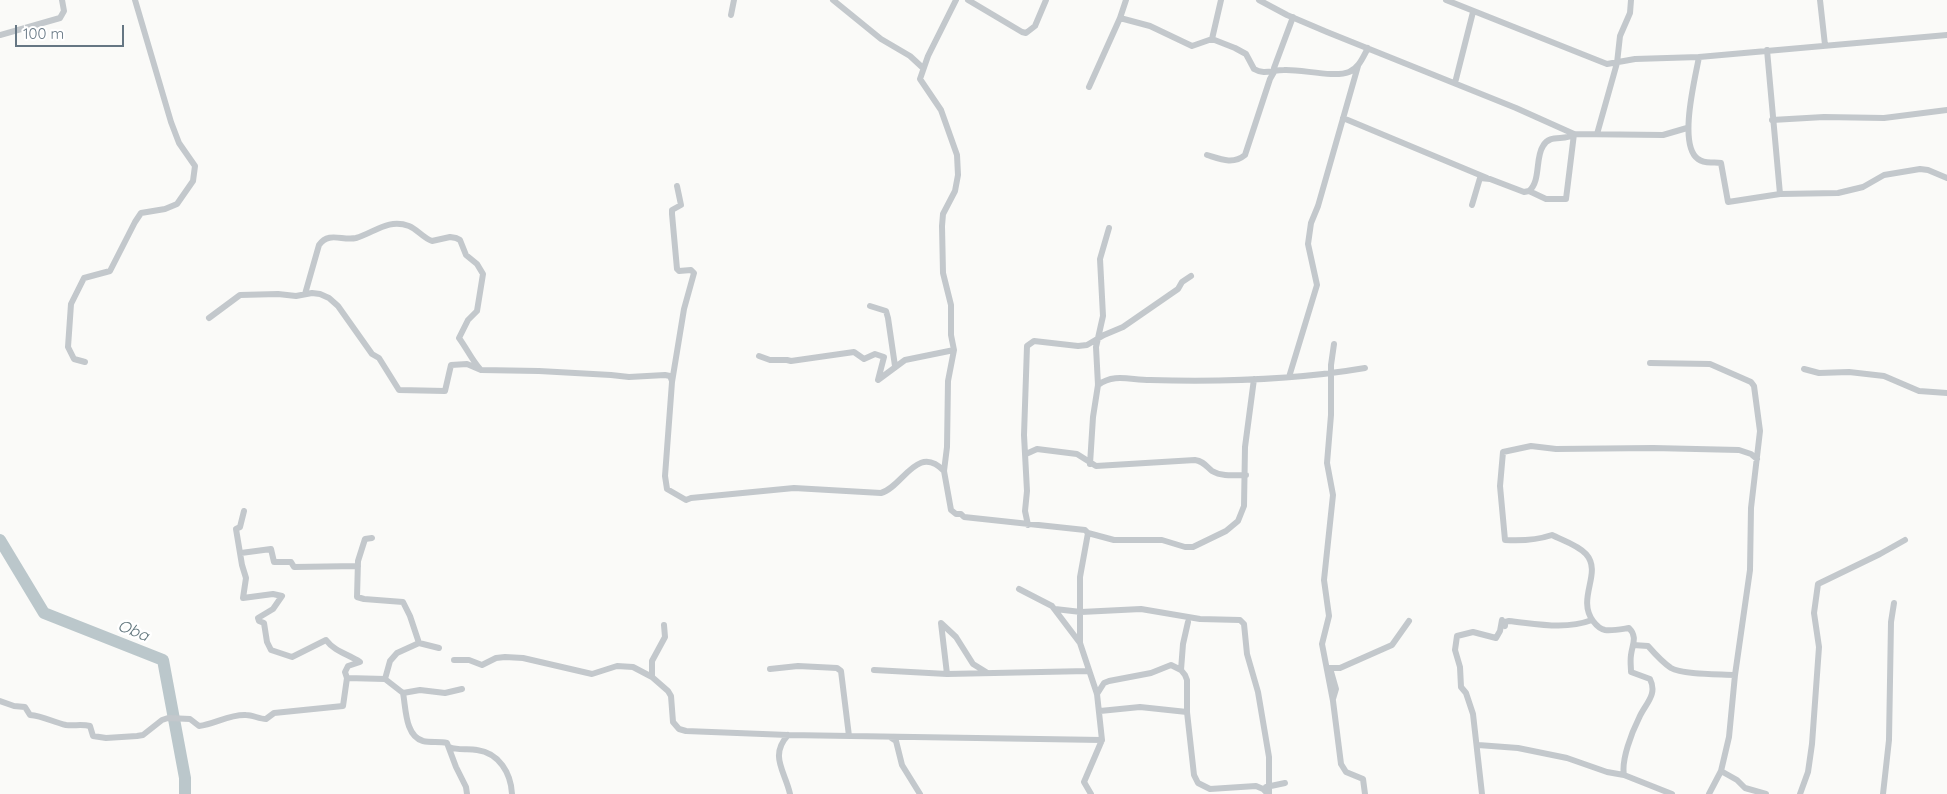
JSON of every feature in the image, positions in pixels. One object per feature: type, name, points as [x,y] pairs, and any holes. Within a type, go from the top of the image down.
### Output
[{"type":"street","points":[[0,35],[60,18],[64,11],[62,0]]},
{"type":"street","points":[[85,362],[74,358],[68,347],[71,304],[84,278],[110,272],[134,222],[141,213],[165,209],[176,204],[193,181],[195,166],[179,143],[171,122],[134,0]]},
{"type":"street","points":[[731,15],[734,0]]},
{"type":"street","points":[[833,0],[881,39],[910,56],[924,68]]},
{"type":"street","points":[[956,0],[920,79],[941,110],[957,154],[958,175],[955,191],[943,214],[942,226],[943,273],[950,298],[954,350],[948,381],[947,447],[944,471],[951,510],[956,514],[962,514],[964,518],[1085,530],[1088,533],[1114,540],[1162,540],[1185,547],[1193,547],[1226,531],[1238,521],[1244,506],[1245,447],[1254,379]]},
{"type":"street","points":[[968,0],[1022,32],[1026,32],[1036,26],[1046,0]]},
{"type":"street","points":[[1089,87],[1120,18],[1126,0]]},
{"type":"street","points":[[1212,39],[1221,0]]},
{"type":"street","points":[[1259,0],[1293,17],[1456,83],[1574,134],[1663,135],[1687,128]]},
{"type":"street","points":[[1446,0],[1607,64],[1635,59],[1699,56],[1947,35]]},
{"type":"street","points":[[1820,0],[1825,45]]},
{"type":"street","points":[[1597,134],[1617,63],[1620,36],[1630,13],[1632,1]]},
{"type":"street","points":[[1456,83],[1473,12]]},
{"type":"street","points":[[1207,155],[1228,162],[1240,160],[1246,155],[1270,79],[1293,17]]},
{"type":"street","points":[[1120,18],[1150,26],[1192,46],[1212,39],[1246,54],[1250,64],[1258,71],[1274,72],[1283,70],[1340,74],[1350,72],[1358,66]]},
{"type":"street","points":[[1289,377],[1317,285],[1308,244],[1311,223],[1318,206],[1358,66],[1368,48]]},
{"type":"street","points":[[1767,50],[1780,194]]},
{"type":"street","points":[[1699,56],[1687,128],[1688,145],[1693,154],[1704,162],[1721,162],[1728,202],[1780,194],[1838,192],[1856,189],[1884,175],[1920,169],[1928,170],[1947,178]]},
{"type":"street","points":[[1772,120],[1824,117],[1884,118],[1947,110]]},
{"type":"street","points":[[1342,118],[1490,179],[1524,192],[1529,191],[1546,199],[1566,199],[1574,134]]},
{"type":"street","points":[[1529,191],[1534,184],[1543,144],[1553,138],[1570,138],[1574,134]]},
{"type":"street","points":[[1472,205],[1480,178],[1490,179]]},
{"type":"street","points":[[677,186],[681,204],[672,210],[672,214],[677,269],[679,271],[691,270],[694,273],[684,309],[672,382],[665,476],[667,489],[686,500],[690,498],[794,488],[881,493],[889,491],[904,474],[919,464],[930,461],[936,463],[944,471]]},
{"type":"street","points":[[305,294],[323,239],[330,237],[355,238],[387,224],[409,226],[432,241],[450,236],[456,238],[460,240],[466,255],[477,264],[483,274],[477,311],[468,320],[459,338],[472,360],[481,370]]},
{"type":"street","points":[[1090,464],[1093,416],[1098,385],[1097,339],[1103,316],[1100,259],[1110,228]]},
{"type":"street","points":[[1028,525],[1025,511],[1027,491],[1024,436],[1027,346],[1034,341],[1078,346],[1087,345],[1124,327],[1178,288],[1182,282],[1191,276]]},
{"type":"street","points":[[210,318],[240,295],[278,294],[296,296],[320,294],[329,298],[338,306],[353,324],[365,345],[372,354],[379,358],[399,390],[445,391],[451,365],[466,364],[481,370],[540,370],[629,378],[666,375],[670,376],[672,382]]},
{"type":"street","points":[[870,306],[886,311],[895,366]]},
{"type":"street","points":[[1334,344],[1327,463],[1332,495],[1324,580],[1329,616],[1322,644],[1333,700],[1341,764],[1346,772],[1363,779],[1365,794]]},
{"type":"street","points":[[759,356],[770,360],[787,360],[791,362],[854,352],[864,359],[875,354],[884,357],[878,380],[905,360],[954,350]]},
{"type":"street","points":[[1650,363],[1710,364],[1750,382],[1754,386],[1759,416],[1760,431],[1751,508],[1750,570],[1735,675],[1729,737],[1721,771],[1709,794]]},
{"type":"street","points":[[1098,385],[1106,378],[1113,377],[1153,380],[1254,379],[1331,374],[1365,368]]},
{"type":"street","points":[[1804,369],[1819,373],[1849,372],[1884,376],[1919,391],[1947,393]]},
{"type":"street","points":[[1624,775],[1623,761],[1639,718],[1650,701],[1653,692],[1650,679],[1631,672],[1630,658],[1635,639],[1629,628],[1605,630],[1592,620],[1586,604],[1592,568],[1586,554],[1552,535],[1520,541],[1505,540],[1500,486],[1502,452],[1531,446],[1556,450],[1710,449],[1739,450],[1757,459]]},
{"type":"street","points":[[1026,454],[1037,449],[1077,454],[1090,464],[1102,466],[1195,460],[1201,461],[1210,469],[1224,475],[1246,475]]},
{"type":"street","points":[[0,701],[14,706],[25,707],[30,715],[41,716],[67,725],[81,724],[90,726],[92,736],[106,738],[143,735],[162,720],[168,718],[190,720],[199,726],[211,724],[227,717],[247,714],[266,719],[274,713],[343,706],[347,678],[345,672],[348,666],[360,662],[332,649],[326,640],[292,657],[271,650],[267,642],[264,623],[259,621],[258,618],[273,609],[282,596],[273,594],[243,598],[246,578],[236,529],[242,524],[244,511]]},
{"type":"street","points":[[1088,533],[1080,577],[1080,644],[1097,694],[1102,740],[1084,782],[1091,794]]},
{"type":"street","points":[[372,538],[365,539],[358,566],[357,596],[364,599],[403,602],[419,643]]},
{"type":"street","points":[[1800,794],[1808,772],[1812,744],[1818,647],[1814,613],[1818,584],[1905,540]]},
{"type":"street","points":[[241,553],[271,549],[274,562],[291,562],[294,567],[358,566]]},
{"type":"street","points":[[1019,589],[1052,606],[1080,644]]},
{"type":"street","points":[[1883,794],[1889,740],[1894,603]]},
{"type":"street","points":[[1055,609],[1081,612],[1141,609],[1200,619],[1240,620],[1244,624],[1247,654],[1258,692],[1269,757],[1266,787],[1269,794]]},
{"type":"street","points":[[1482,794],[1478,745],[1473,714],[1466,693],[1461,687],[1460,666],[1456,650],[1458,636],[1473,632],[1496,638],[1500,631],[1502,620],[1504,626],[1505,622],[1509,621],[1562,627],[1592,620]]},
{"type":"street","points":[[1333,700],[1336,689],[1330,668],[1340,668],[1392,645],[1409,621]]},
{"type":"street","points":[[1181,670],[1183,644],[1188,622]]},
{"type":"street","points":[[947,674],[941,623],[956,637],[973,664],[986,672]]},
{"type":"street","points":[[652,677],[652,661],[665,637],[664,625]]},
{"type":"street","points":[[385,679],[390,661],[397,653],[419,643],[439,648]]},
{"type":"street","points":[[1633,645],[1648,646],[1672,669],[1735,675]]},
{"type":"street","points":[[454,660],[470,660],[482,665],[496,658],[523,658],[592,674],[617,666],[633,667],[652,677],[668,690],[671,696],[674,722],[679,729],[686,731],[788,735],[1102,740]]},
{"type":"street","points":[[1097,694],[1104,683],[1109,681],[1151,673],[1171,665],[1181,670],[1187,680],[1187,712],[1194,774],[1198,783],[1210,789],[1248,786],[1266,787],[1285,783]]},
{"type":"street","points":[[770,668],[798,666],[837,668],[841,671],[849,736]]},
{"type":"street","points":[[874,670],[947,674],[1088,671]]},
{"type":"street","points":[[347,678],[385,679],[402,693],[408,725],[415,736],[423,741],[447,742],[466,787],[467,794]]},
{"type":"street","points":[[402,693],[420,690],[445,693],[462,689]]},
{"type":"street","points":[[1100,712],[1140,707],[1187,712]]},
{"type":"street","points":[[788,735],[781,742],[779,759],[790,794]]},
{"type":"street","points":[[889,736],[896,741],[902,765],[920,794]]},
{"type":"street","points":[[1478,745],[1533,751],[1567,758],[1607,772],[1624,775],[1672,794]]},
{"type":"street","points":[[449,747],[462,750],[476,749],[494,755],[506,771],[512,794]]},
{"type":"street","points":[[1721,771],[1737,780],[1745,788],[1766,794]]},
{"type":"waterway","name":"Oba","points":[[0,540],[44,613],[163,660],[185,778],[185,794]]}]
